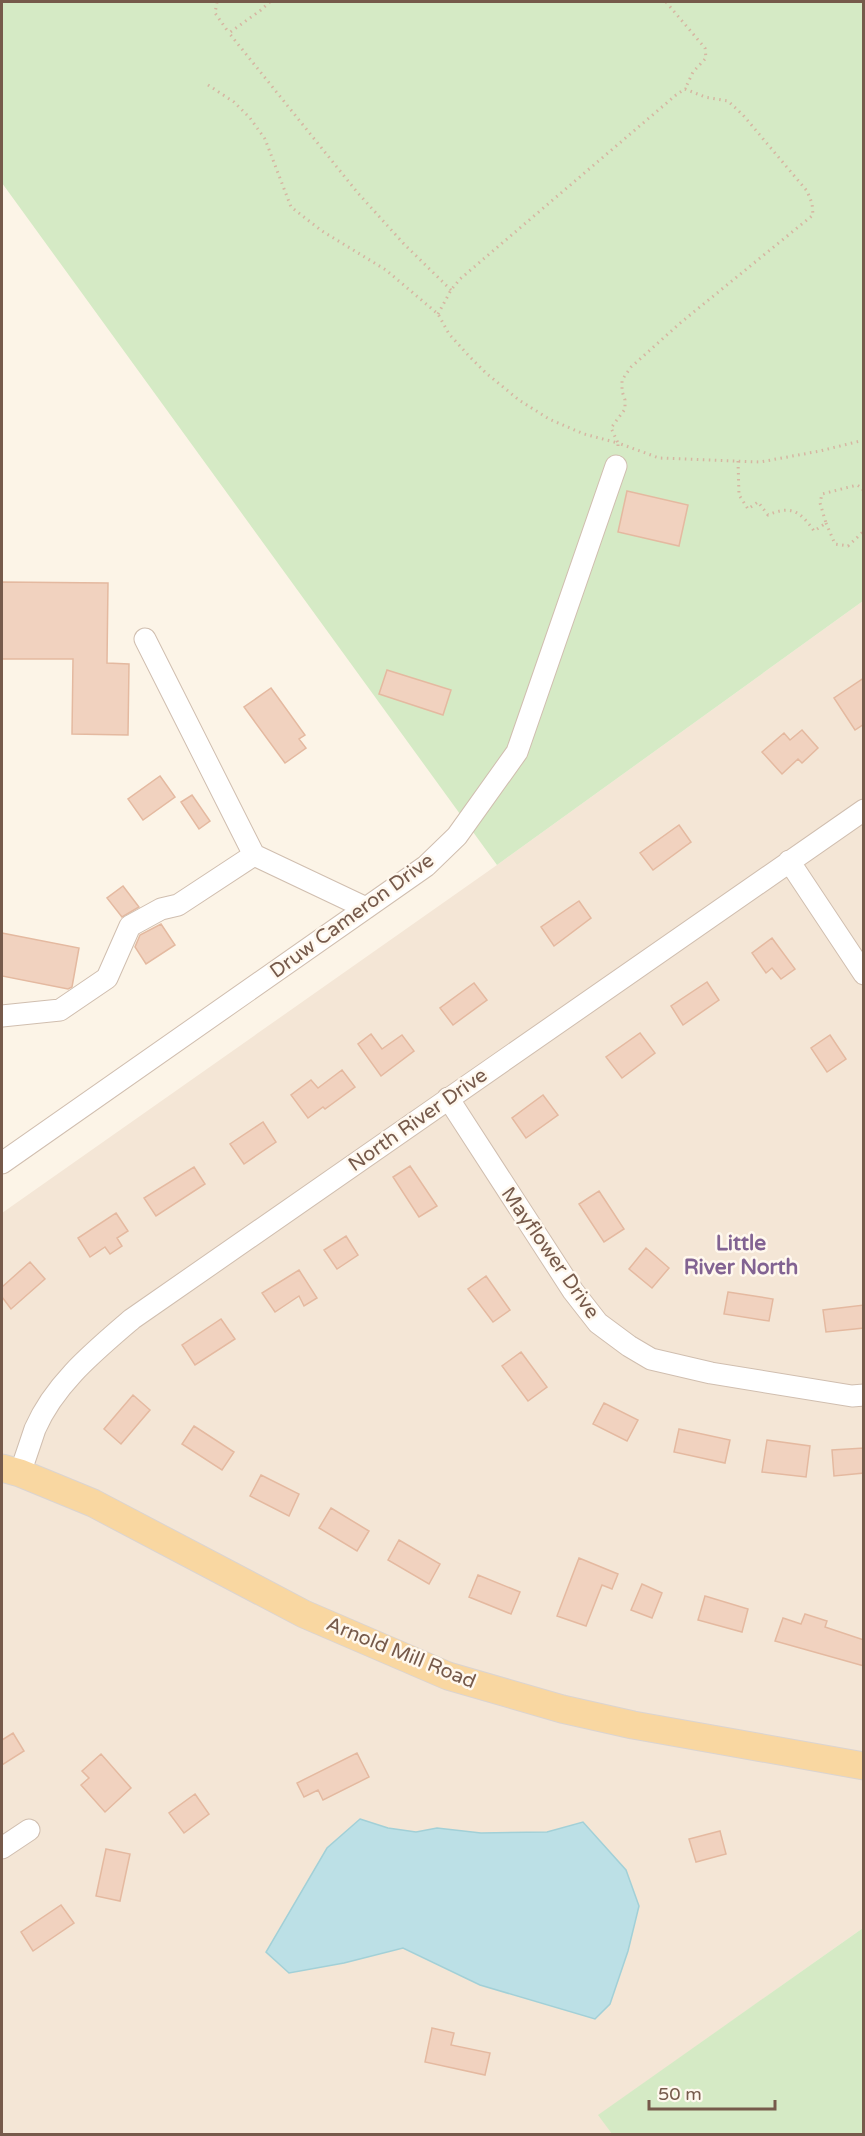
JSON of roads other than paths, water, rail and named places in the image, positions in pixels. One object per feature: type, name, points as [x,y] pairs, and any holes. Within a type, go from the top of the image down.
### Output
[{"type":"main road","name":"Arnold Mill Road","points":[[11,1470],[93,1503],[304,1614],[448,1676],[633,1725],[864,1766]]},
{"type":"street","name":"Druw Cameron Drive","points":[[2,1163],[426,866],[457,836],[517,752],[616,466]]},
{"type":"street","points":[[145,639],[254,855],[366,908]]},
{"type":"street","name":"North River Drive","points":[[11,1470],[51,1400],[67,1379],[132,1319],[864,810]]},
{"type":"street","points":[[2,1016],[60,1010],[106,978],[130,926],[161,909],[178,905],[254,855]]},
{"type":"street","points":[[789,861],[864,974]]},
{"type":"street","name":"Mayflower Drive","points":[[448,1098],[573,1291],[598,1323],[628,1346],[651,1359],[711,1373],[852,1396],[864,1395]]},
{"type":"street","points":[[2,1848],[29,1830]]},
{"type":"water","points":[[360,1819],[388,1828],[416,1832],[437,1828],[481,1833],[547,1832],[583,1822],[626,1870],[639,1906],[628,1951],[610,2004],[595,2019],[480,1985],[403,1948],[344,1963],[289,1973],[266,1952],[327,1848]]},
{"type":"district","name":"Little River North","points":[[741,1255]]}]
